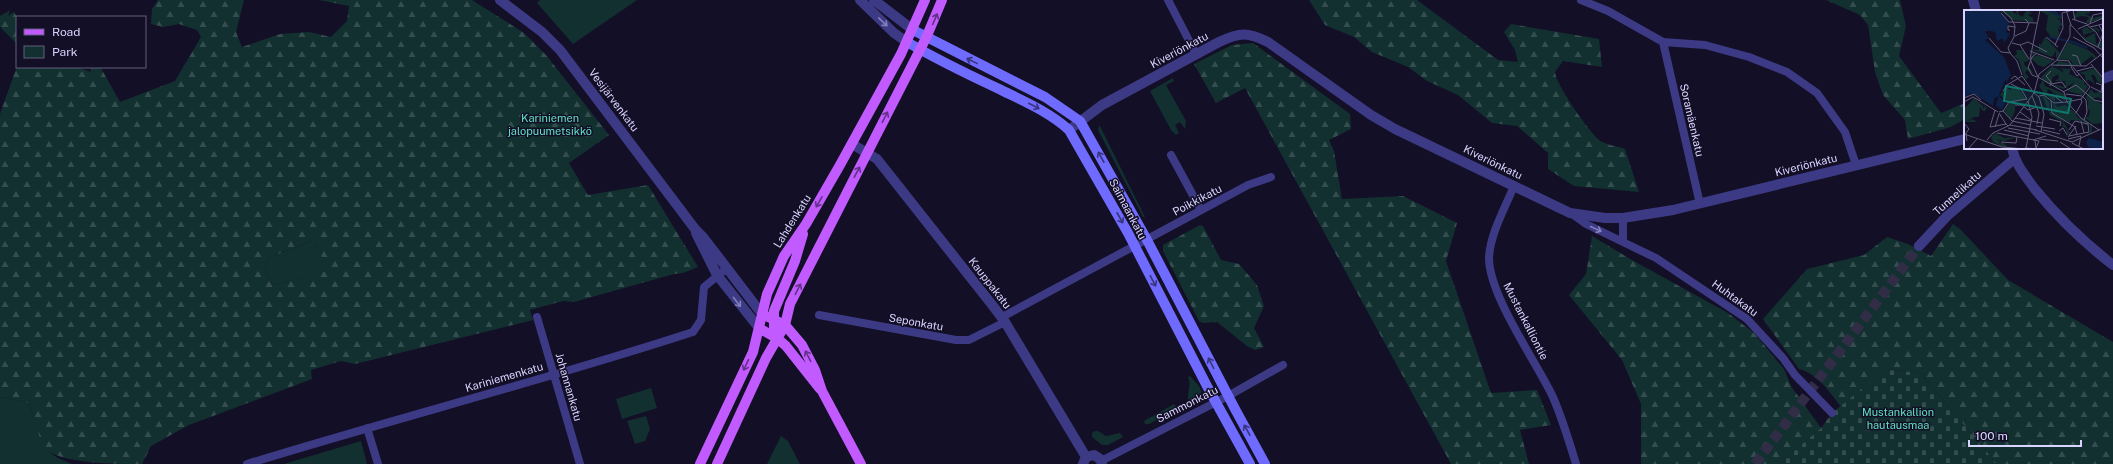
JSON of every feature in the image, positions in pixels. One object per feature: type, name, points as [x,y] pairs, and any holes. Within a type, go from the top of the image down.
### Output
[{"type":"main road","name":"Lahdenkatu","points":[[700,464],[752,352],[767,294],[784,256],[806,224],[852,144],[913,30],[924,0]]},
{"type":"main road","points":[[717,464],[766,358],[785,325],[790,304],[926,38],[942,0]]},
{"type":"main road","name":"Saimaankatu","points":[[913,30],[926,38],[1045,97],[1080,121],[1147,240],[1228,396],[1266,464]]},
{"type":"main road","name":"Saimaankatu","points":[[907,42],[920,50],[1036,106],[1058,119],[1069,130],[1104,189],[1215,402],[1250,464]]},
{"type":"main road","points":[[778,339],[773,319],[806,224]]},
{"type":"main road","name":"Vesijärvenkatu","points":[[762,314],[785,325],[802,345],[815,370],[822,391],[860,464]]},
{"type":"main road","name":"Vesijärvenkatu","points":[[759,328],[778,339],[822,391]]},
{"type":"street","name":"Vesijärvenkatu","points":[[500,0],[542,32],[560,50],[695,229],[703,237],[726,269],[762,314]]},
{"type":"street","points":[[860,0],[894,33],[907,42]]},
{"type":"street","points":[[874,0],[913,30]]},
{"type":"street","points":[[1168,0],[1196,54]]},
{"type":"street","points":[[1581,0],[1608,11],[1663,42],[1705,45],[1749,57],[1787,72],[1817,93],[1845,132],[1856,165]]},
{"type":"street","points":[[1973,0],[1976,10]]},
{"type":"street","name":"Kiveriönkatu","points":[[1069,130],[1102,104],[1233,35],[1245,34],[1256,36],[1268,42],[1371,115],[1395,129],[1570,213],[1605,218],[1622,218],[1700,204],[1924,149],[1951,140],[1964,138]]},
{"type":"street","name":"Soramäenkatu","points":[[1663,42],[1700,204]]},
{"type":"street","points":[[2103,79],[2113,75]]},
{"type":"street","name":"Kiveriönkatu","points":[[1951,140],[1964,133]]},
{"type":"street","name":"Kauppakatu","points":[[852,144],[878,159],[1003,320],[1085,460]]},
{"type":"street","points":[[2012,149],[2014,159],[2056,216],[2083,243],[2113,265]]},
{"type":"street","points":[[1171,155],[1201,210]]},
{"type":"street","name":"Tunnelikatu","points":[[1919,246],[1947,216],[2014,159]]},
{"type":"street","name":"Poikkikatu","points":[[1135,247],[1248,185],[1271,177]]},
{"type":"street","name":"Mustankalliontie","points":[[1514,186],[1491,242],[1489,258],[1491,274],[1498,293],[1552,396],[1566,431],[1576,464]]},
{"type":"street","name":"Huhtakatu","points":[[1570,213],[1586,224],[1656,258],[1747,319],[1832,413]]},
{"type":"street","points":[[1622,218],[1623,242]]},
{"type":"street","name":"Vesijärvenkatu","points":[[695,229],[717,275],[759,328]]},
{"type":"street","name":"Seponkatu","points":[[819,315],[956,340],[969,340],[1135,247]]},
{"type":"street","name":"Kariniemenkatu","points":[[247,464],[554,375],[693,332],[701,320],[704,287],[726,269]]},
{"type":"street","name":"Johannankatu","points":[[537,317],[580,464]]},
{"type":"street","name":"Sammonkatu","points":[[1101,462],[1228,396],[1283,365]]},
{"type":"street","points":[[367,428],[378,464]]},
{"type":"street","points":[[1085,460],[1094,455],[1101,462]]},
{"type":"green space","name":"Kariniemen jalopuumetsikkö","points":[[158,0],[244,0],[236,32],[242,47],[280,34],[309,32],[331,37],[347,21],[349,6],[319,0],[472,0],[524,33],[546,55],[609,135],[569,163],[588,195],[648,185],[698,267],[683,273],[674,274],[574,302],[563,301],[530,310],[533,320],[355,364],[341,361],[311,370],[312,379],[189,425],[151,446],[142,464],[90,462],[64,458],[45,449],[43,446],[29,403],[0,397],[0,114],[16,68],[80,68],[91,72],[90,68],[101,68],[120,102],[175,81],[201,37],[197,30],[179,24],[163,27],[151,24],[152,9]],"holes":[[[312,241],[317,245],[327,271],[273,285],[265,269],[268,258]]]},
{"type":"green space","points":[[540,0],[637,0],[573,44],[537,3]]},
{"type":"green space","points":[[1309,0],[1417,0],[1498,60],[1518,62],[1515,50],[1504,32],[1511,24],[1599,39],[1602,67],[1563,61],[1555,72],[1566,97],[1594,135],[1602,142],[1625,149],[1639,192],[1574,186],[1548,169],[1548,153],[1517,126],[1492,123],[1458,95],[1427,81],[1408,67],[1372,52],[1354,37],[1325,25]]},
{"type":"green space","points":[[1826,0],[1900,0],[1906,26],[1899,56],[1941,113],[1964,103],[1964,120],[1951,127],[1908,139],[1905,120],[1883,95],[1875,72],[1868,25],[1860,15]]},
{"type":"green space","points":[[10,10],[8,16],[14,12],[16,16],[16,43],[0,27],[0,16]]},
{"type":"green space","points":[[1253,43],[1350,114],[1351,129],[1329,140],[1334,151],[1342,199],[1403,196],[1457,223],[1446,261],[1491,393],[1537,390],[1551,425],[1520,430],[1529,464],[1451,464],[1245,88],[1216,103],[1194,64],[1232,45]]},
{"type":"green space","points":[[1173,78],[1174,81],[1166,85],[1186,121],[1185,129],[1180,122],[1175,125],[1179,133],[1176,135],[1171,130],[1150,91]]},
{"type":"green space","points":[[1099,126],[1145,217],[1143,217],[1098,130]]},
{"type":"green space","points":[[1953,224],[1961,230],[2008,280],[2113,342],[2113,464],[1997,464],[1920,373],[1886,369],[1841,407],[1818,379],[1806,371],[1799,369],[1763,319],[1807,269],[1864,255],[1887,237],[1908,244],[1931,256]]},
{"type":"green space","points":[[1200,225],[1203,226],[1221,260],[1239,264],[1257,285],[1264,306],[1254,328],[1264,347],[1255,350],[1247,346],[1217,322],[1203,323],[1199,321],[1163,251],[1163,245]]},
{"type":"green space","points":[[1592,236],[1728,313],[1754,333],[1784,369],[1791,386],[1821,428],[1779,464],[1641,464],[1641,404],[1622,360],[1569,295],[1586,274]]},
{"type":"green space","points":[[312,241],[317,245],[328,271],[273,285],[265,269],[268,258]]},
{"type":"green space","name":"Mustankallion hautausmaa","points":[[1886,369],[1920,373],[1997,464],[1779,464],[1821,428],[1832,413]]},
{"type":"green space","points":[[1190,376],[1202,392],[1193,401],[1189,401],[1188,398],[1188,377]]},
{"type":"green space","points":[[651,388],[657,408],[622,419],[616,399]]},
{"type":"green space","points":[[0,397],[29,403],[45,449],[58,458],[72,464],[0,464]]},
{"type":"green space","points":[[1174,404],[1177,408],[1175,410],[1149,424],[1145,424],[1144,421]]},
{"type":"green space","points":[[646,416],[650,429],[645,441],[635,444],[627,421]]},
{"type":"green space","points":[[1098,431],[1106,436],[1120,433],[1123,437],[1108,445],[1102,445],[1092,437],[1092,433]]},
{"type":"green space","points":[[781,436],[788,441],[800,464],[767,464]]},
{"type":"green space","points":[[361,441],[367,464],[284,464]]},
{"type":"tunnel","points":[[1755,464],[1919,246]]}]
